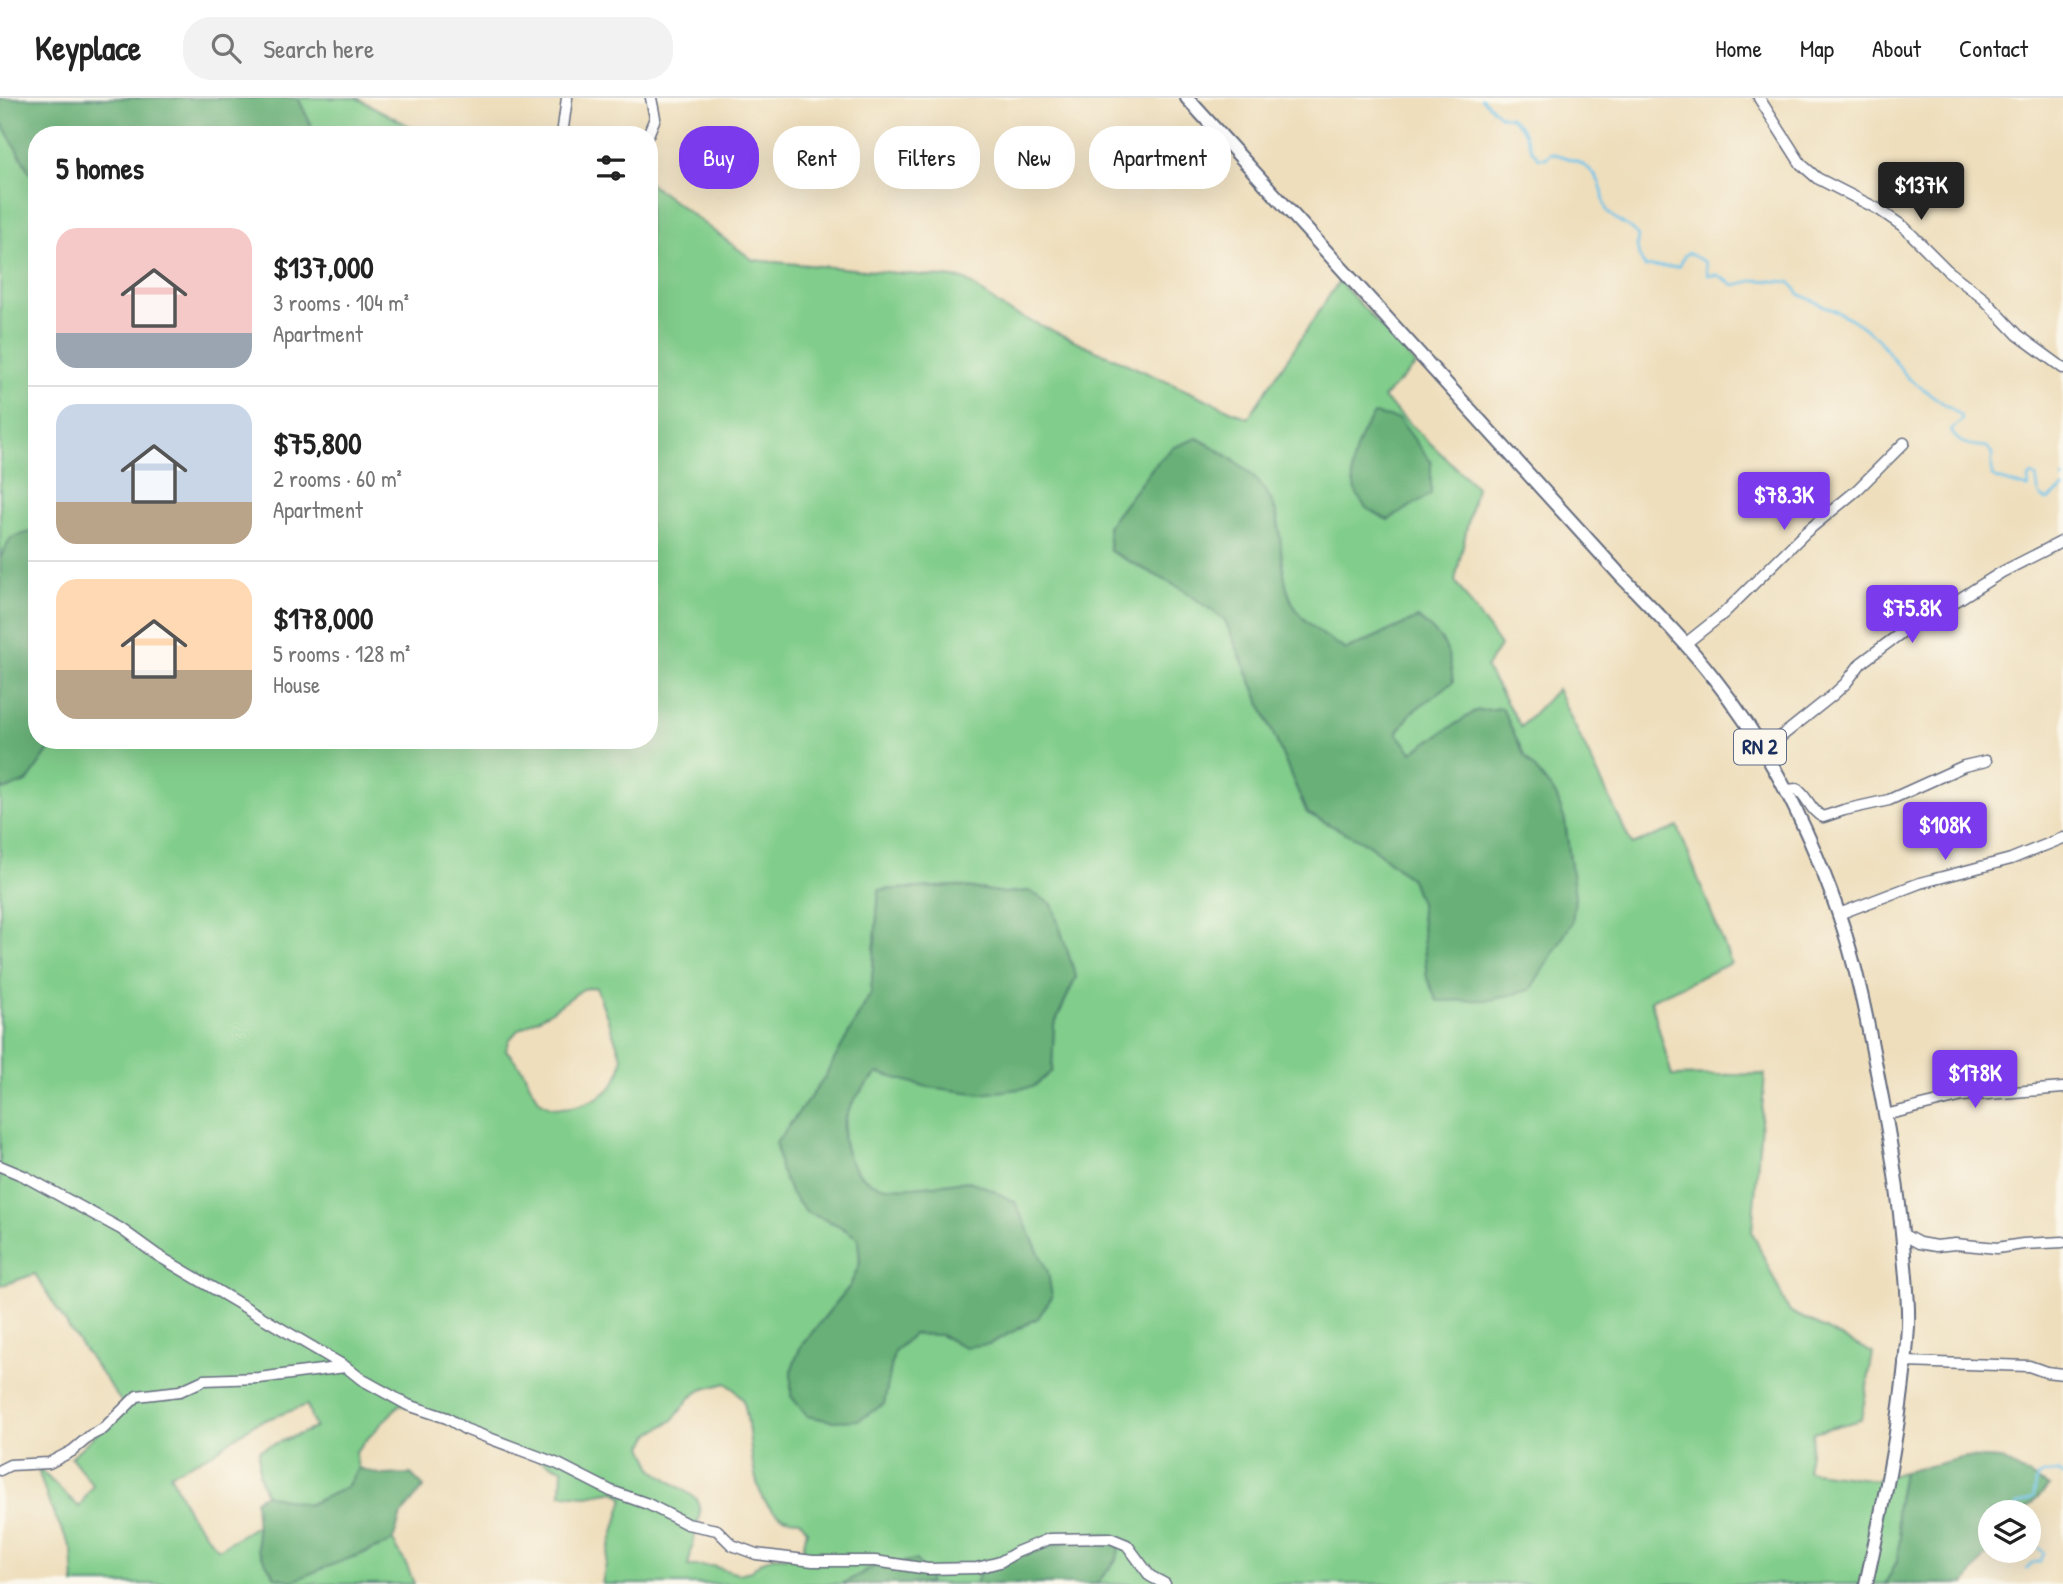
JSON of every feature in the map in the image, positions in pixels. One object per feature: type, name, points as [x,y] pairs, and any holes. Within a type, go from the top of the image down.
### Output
[{"type":"main road","name":"RN 2","points":[[1187,98],[1685,644],[1727,696],[1786,790],[1839,914],[1859,990],[1885,1115],[1902,1234],[1908,1297],[1905,1362],[1898,1425],[1866,1584]]},
{"type":"street","points":[[563,126],[567,98]]},
{"type":"street","points":[[650,98],[655,118],[652,126]]},
{"type":"street","points":[[1759,98],[1801,164],[1817,178],[1878,209],[1904,227],[1947,270],[1984,299],[2018,335],[2063,368]]},
{"type":"street","points":[[1685,644],[1724,613],[1806,532],[1857,490],[1904,443]]},
{"type":"street","points":[[1763,751],[1833,695],[1861,663],[1929,612],[1953,603],[2002,572],[2063,541]]},
{"type":"street","points":[[1786,790],[1797,789],[1805,795],[1817,815],[1823,817],[1889,800],[1964,766],[1986,761]]},
{"type":"street","points":[[1839,914],[1920,883],[2011,859],[2063,838]]},
{"type":"street","points":[[1885,1115],[1963,1096],[2063,1088]]},
{"type":"street","points":[[0,1166],[110,1223],[158,1255],[346,1367],[361,1379],[408,1405],[447,1418],[465,1429],[558,1464],[611,1491],[648,1504],[687,1524],[716,1530],[732,1545],[757,1554],[813,1561],[875,1561],[928,1569],[977,1568],[1000,1562],[1049,1539],[1110,1538],[1127,1545],[1150,1576],[1165,1584]]},
{"type":"street","points":[[1902,1234],[1919,1243],[1936,1246],[1955,1244],[1997,1248],[2063,1242]]},
{"type":"street","points":[[1905,1362],[1947,1361],[2029,1366],[2063,1374]]},
{"type":"street","points":[[0,1470],[10,1465],[49,1463],[72,1451],[103,1429],[137,1396],[180,1391],[204,1380],[259,1378],[346,1367]]},
{"type":"green space","points":[[0,98],[298,98],[312,126],[28,126],[28,169],[0,120]]},
{"type":"green space","points":[[298,98],[357,98],[409,126],[312,126]]},
{"type":"green space","points":[[0,120],[28,169],[28,533],[11,538],[0,558]]},
{"type":"green space","points":[[658,190],[753,260],[964,279],[1006,310],[1248,418],[1339,281],[1416,365],[1383,398],[1476,487],[1455,581],[1500,646],[1486,668],[1521,727],[1557,689],[1632,845],[1678,827],[1731,963],[1651,1000],[1672,1076],[1765,1074],[1752,1232],[1789,1311],[1873,1353],[1861,1420],[1813,1432],[1807,1471],[1875,1480],[1903,1472],[1896,1511],[1900,1535],[1897,1561],[1885,1584],[1096,1584],[1117,1559],[982,1567],[976,1584],[928,1584],[930,1579],[842,1584],[602,1584],[624,1498],[615,1491],[587,1496],[561,1494],[562,1469],[400,1404],[355,1452],[358,1468],[343,1489],[307,1505],[265,1494],[259,1473],[259,1450],[315,1428],[307,1405],[254,1424],[213,1453],[170,1474],[190,1515],[218,1549],[256,1526],[258,1550],[294,1581],[393,1541],[414,1584],[74,1584],[72,1550],[50,1506],[37,1467],[79,1507],[93,1485],[71,1457],[125,1407],[70,1330],[35,1274],[0,1286],[0,782],[3,790],[27,782],[50,749],[658,749]],"holes":[[[1197,438],[1230,458],[1250,474],[1267,493],[1278,523],[1290,597],[1296,609],[1312,627],[1346,650],[1418,618],[1452,682],[1412,712],[1397,733],[1412,753],[1476,711],[1502,708],[1524,755],[1556,795],[1565,821],[1575,897],[1572,923],[1427,978],[1420,903],[1411,879],[1368,844],[1307,813],[1225,620],[1182,589],[1110,551],[1108,526],[1154,466],[1172,448]],[[957,886],[1005,893],[1029,891],[1076,977],[1054,1025],[1052,1071],[928,1087],[878,1073],[860,1090],[847,1113],[843,1138],[849,1163],[869,1183],[895,1189],[970,1181],[965,1347],[940,1335],[913,1334],[894,1352],[884,1404],[807,1416],[791,1396],[791,1371],[801,1346],[850,1286],[860,1263],[858,1238],[836,1224],[806,1212],[790,1192],[776,1143],[823,1081],[871,993],[879,890]],[[596,987],[622,1058],[616,1081],[593,1100],[576,1106],[551,1107],[537,1097],[524,1072],[506,1050],[510,1039],[518,1030],[583,989]],[[726,1383],[744,1403],[755,1475],[761,1493],[769,1507],[782,1516],[800,1520],[807,1530],[801,1557],[774,1556],[751,1571],[738,1574],[713,1566],[688,1566],[700,1512],[697,1499],[654,1470],[643,1447],[649,1435],[673,1420],[690,1398],[701,1390]]]},
{"type":"green space","points":[[1374,414],[1399,419],[1431,462],[1431,494],[1388,520],[1364,505],[1353,483],[1352,471],[1357,447]]},
{"type":"green space","points":[[1197,438],[1240,465],[1267,493],[1277,516],[1288,591],[1296,609],[1312,627],[1346,650],[1418,618],[1440,639],[1448,652],[1453,682],[1412,712],[1397,733],[1412,752],[1476,711],[1502,708],[1524,755],[1556,795],[1565,821],[1575,897],[1572,923],[1530,990],[1491,1000],[1437,1001],[1427,978],[1420,903],[1411,879],[1368,844],[1307,813],[1225,620],[1182,589],[1110,551],[1108,526],[1154,466],[1172,448]]},
{"type":"green space","points":[[28,533],[28,749],[50,749],[27,782],[3,790],[0,782],[0,558],[11,538]]},
{"type":"green space","points":[[957,886],[1005,893],[1029,891],[1052,904],[1076,977],[1054,1025],[1052,1071],[1033,1087],[982,1094],[928,1087],[878,1073],[864,1087],[847,1113],[844,1143],[850,1161],[869,1182],[896,1188],[968,1181],[1015,1202],[1048,1272],[1052,1297],[1038,1318],[990,1344],[965,1347],[940,1335],[913,1334],[894,1352],[884,1404],[859,1420],[832,1421],[807,1416],[791,1396],[791,1371],[801,1346],[850,1286],[860,1263],[858,1238],[836,1224],[806,1212],[790,1192],[780,1169],[776,1143],[823,1080],[871,993],[879,890]]},
{"type":"green space","points":[[1966,1457],[2001,1459],[2049,1487],[2035,1500],[1978,1500],[1978,1563],[1980,1563],[1965,1584],[1885,1584],[1897,1561],[1900,1535],[1896,1511],[1903,1472]]},
{"type":"green space","points":[[358,1468],[382,1475],[411,1474],[424,1487],[401,1515],[393,1541],[294,1581],[275,1577],[258,1550],[255,1500],[265,1494],[308,1505],[343,1489]]},
{"type":"green space","points":[[1097,1533],[1121,1540],[1117,1559],[1096,1584],[976,1584],[982,1567]]},
{"type":"green space","points":[[916,1560],[930,1579],[928,1584],[842,1584],[875,1566]]},
{"type":"waterway","points":[[1481,98],[1501,116],[1510,117],[1522,128],[1532,150],[1539,158],[1546,158],[1551,153],[1575,160],[1589,168],[1599,181],[1608,212],[1638,236],[1638,252],[1645,267],[1680,266],[1688,253],[1705,262],[1708,275],[1718,275],[1734,285],[1757,280],[1790,282],[1799,294],[1852,319],[1877,338],[1908,378],[1961,416],[1962,420],[1951,430],[1962,442],[1987,447],[1992,453],[1992,476],[2029,488],[2028,478],[2032,475],[2036,477],[2039,494],[2048,500],[2063,488]]},
{"type":"waterway","points":[[2028,1500],[2033,1498],[2039,1476],[2057,1472],[2063,1476]]},
{"type":"waterway","points":[[2041,1550],[2044,1553],[2041,1559]]},
{"type":"waterway","points":[[2026,1569],[2032,1563]]}]
